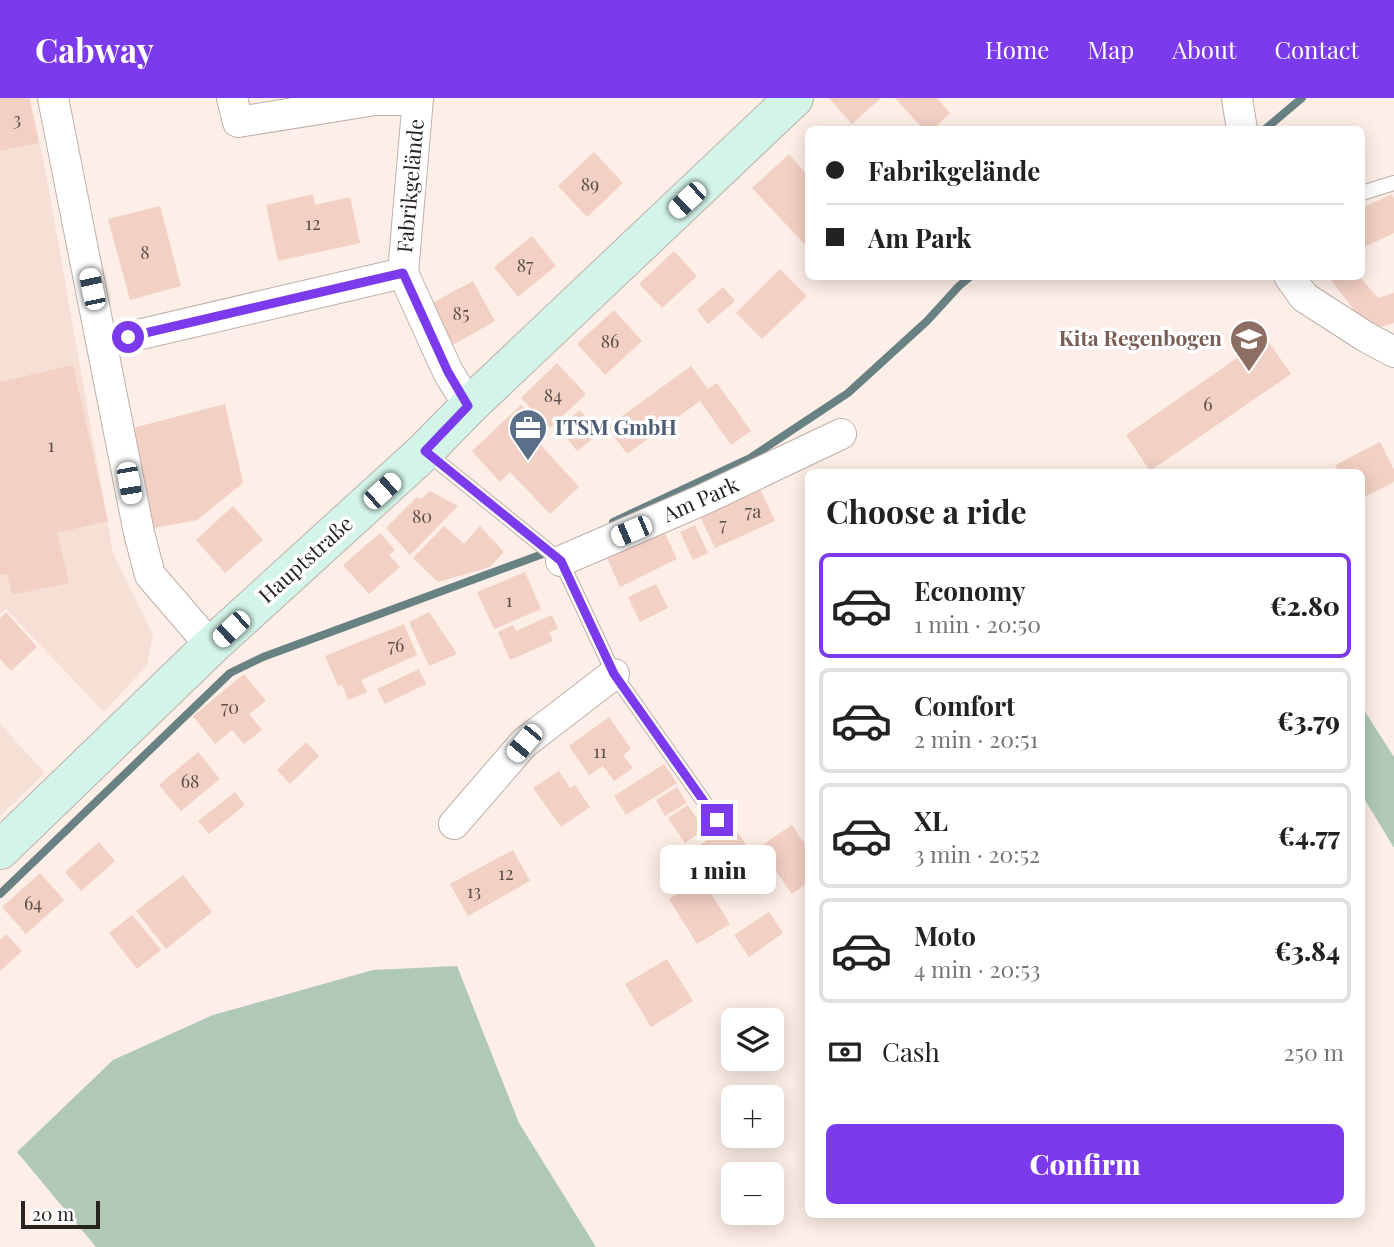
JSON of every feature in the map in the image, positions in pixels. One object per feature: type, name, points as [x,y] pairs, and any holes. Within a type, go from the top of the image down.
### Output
[{"type":"main road","name":"Hauptstraße","points":[[0,850],[211,646],[425,451],[468,406],[794,98]]},
{"type":"street","points":[[53,98],[139,533],[150,575],[211,646]]},
{"type":"street","name":"Fabrikgelände","points":[[232,98],[238,122],[375,100],[418,99],[403,273],[448,372],[468,406]]},
{"type":"street","points":[[1237,98],[1241,126]]},
{"type":"street","name":"Fabrikgelände","points":[[103,343],[403,273]]},
{"type":"street","points":[[1292,280],[1304,298],[1394,352]]},
{"type":"street","name":"Am Park","points":[[561,561],[702,500],[841,434]]},
{"type":"street","points":[[454,824],[524,743],[614,674]]},
{"type":"lane","points":[[1365,192],[1394,183]]},
{"type":"lane","points":[[425,451],[561,561],[614,674],[717,820]]},
{"type":"shaded area","points":[[0,98],[30,98],[45,168],[113,553],[153,635],[147,665],[104,712],[6,609],[0,614]]},
{"type":"shaded area","points":[[0,724],[45,773],[0,816]]},
{"type":"green space","points":[[1365,712],[1394,757],[1394,848],[1365,800]]},
{"type":"green space","points":[[457,966],[519,1123],[596,1247],[96,1247],[17,1152],[113,1060],[213,1015],[373,970]]},
{"type":"building","points":[[0,98],[29,98],[39,143],[0,151]]},
{"type":"building","points":[[829,98],[881,98],[852,124]]},
{"type":"building","points":[[895,98],[937,98],[950,113],[936,126],[920,126]]},
{"type":"building","points":[[594,152],[623,183],[587,217],[558,186]]},
{"type":"building","points":[[789,154],[805,173],[805,245],[752,188]]},
{"type":"building","points":[[313,194],[315,205],[350,197],[360,243],[278,261],[266,205]]},
{"type":"building","points":[[1392,194],[1394,199],[1394,233],[1365,247],[1365,207]]},
{"type":"building","points":[[160,206],[181,286],[130,300],[108,219]]},
{"type":"building","points":[[532,236],[556,266],[518,297],[494,267]]},
{"type":"building","points":[[674,251],[697,276],[662,308],[639,284]]},
{"type":"building","points":[[780,269],[807,296],[762,339],[736,313]]},
{"type":"building","points":[[1331,280],[1362,280],[1378,298],[1394,293],[1394,323],[1374,329],[1357,314]]},
{"type":"building","points":[[473,281],[495,321],[449,347],[427,306]]},
{"type":"building","points":[[723,287],[735,301],[708,324],[697,310]]},
{"type":"building","points":[[614,310],[642,341],[605,375],[577,344]]},
{"type":"building","points":[[1266,338],[1291,374],[1153,469],[1149,469],[1126,435]]},
{"type":"building","points":[[557,363],[586,394],[550,428],[521,398]]},
{"type":"building","points":[[73,365],[108,521],[57,533],[69,583],[12,595],[7,574],[0,575],[0,382]]},
{"type":"building","points":[[691,366],[708,389],[717,383],[751,431],[731,445],[700,401],[627,454],[607,427]]},
{"type":"building","points":[[225,404],[243,483],[197,520],[149,529],[129,429]]},
{"type":"building","points":[[521,405],[547,433],[538,442],[579,487],[550,514],[510,472],[500,482],[472,451]]},
{"type":"building","points":[[580,410],[599,434],[577,451],[558,427]]},
{"type":"building","points":[[1380,442],[1394,470],[1394,482],[1365,496],[1365,469],[1337,469],[1335,465]]},
{"type":"building","points":[[760,489],[775,521],[715,548],[700,516]]},
{"type":"building","points":[[430,491],[458,506],[410,555],[386,528],[417,497],[421,499]]},
{"type":"building","points":[[233,506],[263,540],[225,573],[196,540]]},
{"type":"building","points":[[695,525],[708,553],[693,560],[680,532]]},
{"type":"building","points":[[444,526],[464,544],[480,526],[504,552],[490,567],[438,582],[413,558]]},
{"type":"building","points":[[664,531],[677,559],[620,587],[607,558]]},
{"type":"building","points":[[380,533],[395,550],[389,555],[400,567],[369,594],[343,565]]},
{"type":"building","points":[[525,572],[541,609],[494,629],[477,592]]},
{"type":"building","points":[[656,584],[668,608],[640,622],[628,597]]},
{"type":"building","points":[[6,612],[37,647],[11,671],[0,659],[0,618]]},
{"type":"building","points":[[429,612],[457,654],[429,666],[409,622]]},
{"type":"building","points":[[552,615],[558,629],[549,632],[553,641],[510,660],[498,632],[513,625],[516,631]]},
{"type":"building","points":[[404,624],[417,655],[361,680],[367,692],[348,700],[342,684],[338,686],[325,656]]},
{"type":"building","points":[[419,669],[426,684],[385,704],[377,689]]},
{"type":"building","points":[[244,674],[266,701],[249,714],[262,730],[244,744],[232,730],[215,744],[193,716]]},
{"type":"building","points":[[609,717],[631,749],[623,755],[633,768],[614,781],[603,766],[589,775],[569,746]]},
{"type":"building","points":[[306,742],[319,756],[290,784],[277,770]]},
{"type":"building","points":[[198,752],[220,779],[181,811],[159,785]]},
{"type":"building","points":[[664,764],[677,783],[626,815],[614,796]]},
{"type":"building","points":[[559,771],[570,788],[575,785],[590,807],[561,827],[533,788]]},
{"type":"building","points":[[677,787],[687,803],[665,816],[656,800]]},
{"type":"building","points":[[235,792],[245,805],[209,834],[198,821]]},
{"type":"building","points":[[688,805],[704,830],[685,843],[668,818]]},
{"type":"building","points":[[732,824],[747,846],[698,878],[683,856]]},
{"type":"building","points":[[792,825],[805,844],[805,884],[792,894],[759,847]]},
{"type":"building","points":[[99,842],[115,861],[81,891],[65,872]]},
{"type":"building","points":[[513,850],[530,881],[468,916],[450,884]]},
{"type":"building","points":[[40,873],[64,900],[26,934],[2,907]]},
{"type":"building","points":[[183,875],[212,912],[166,949],[136,911]]},
{"type":"building","points":[[702,879],[730,924],[697,944],[669,899]]},
{"type":"building","points":[[769,912],[783,933],[749,957],[734,935]]},
{"type":"building","points":[[132,915],[161,950],[137,969],[109,933]]},
{"type":"building","points":[[6,934],[22,951],[0,971],[0,940]]},
{"type":"building","points":[[667,959],[693,1001],[651,1027],[625,984]]},
{"type":"waterway","points":[[1269,126],[1302,98]]},
{"type":"waterway","points":[[613,522],[750,458],[848,393],[927,321],[966,280]]},
{"type":"waterway","points":[[0,894],[230,673],[263,657],[551,551]]},
{"type":"place","name":"Kita Regenbogen","points":[[1249,373]]},
{"type":"place","name":"ITSM GmbH","points":[[528,462]]},
{"type":"route","points":[[128,337],[403,273],[448,372],[468,406],[425,451],[561,561],[614,674],[717,820]]}]
